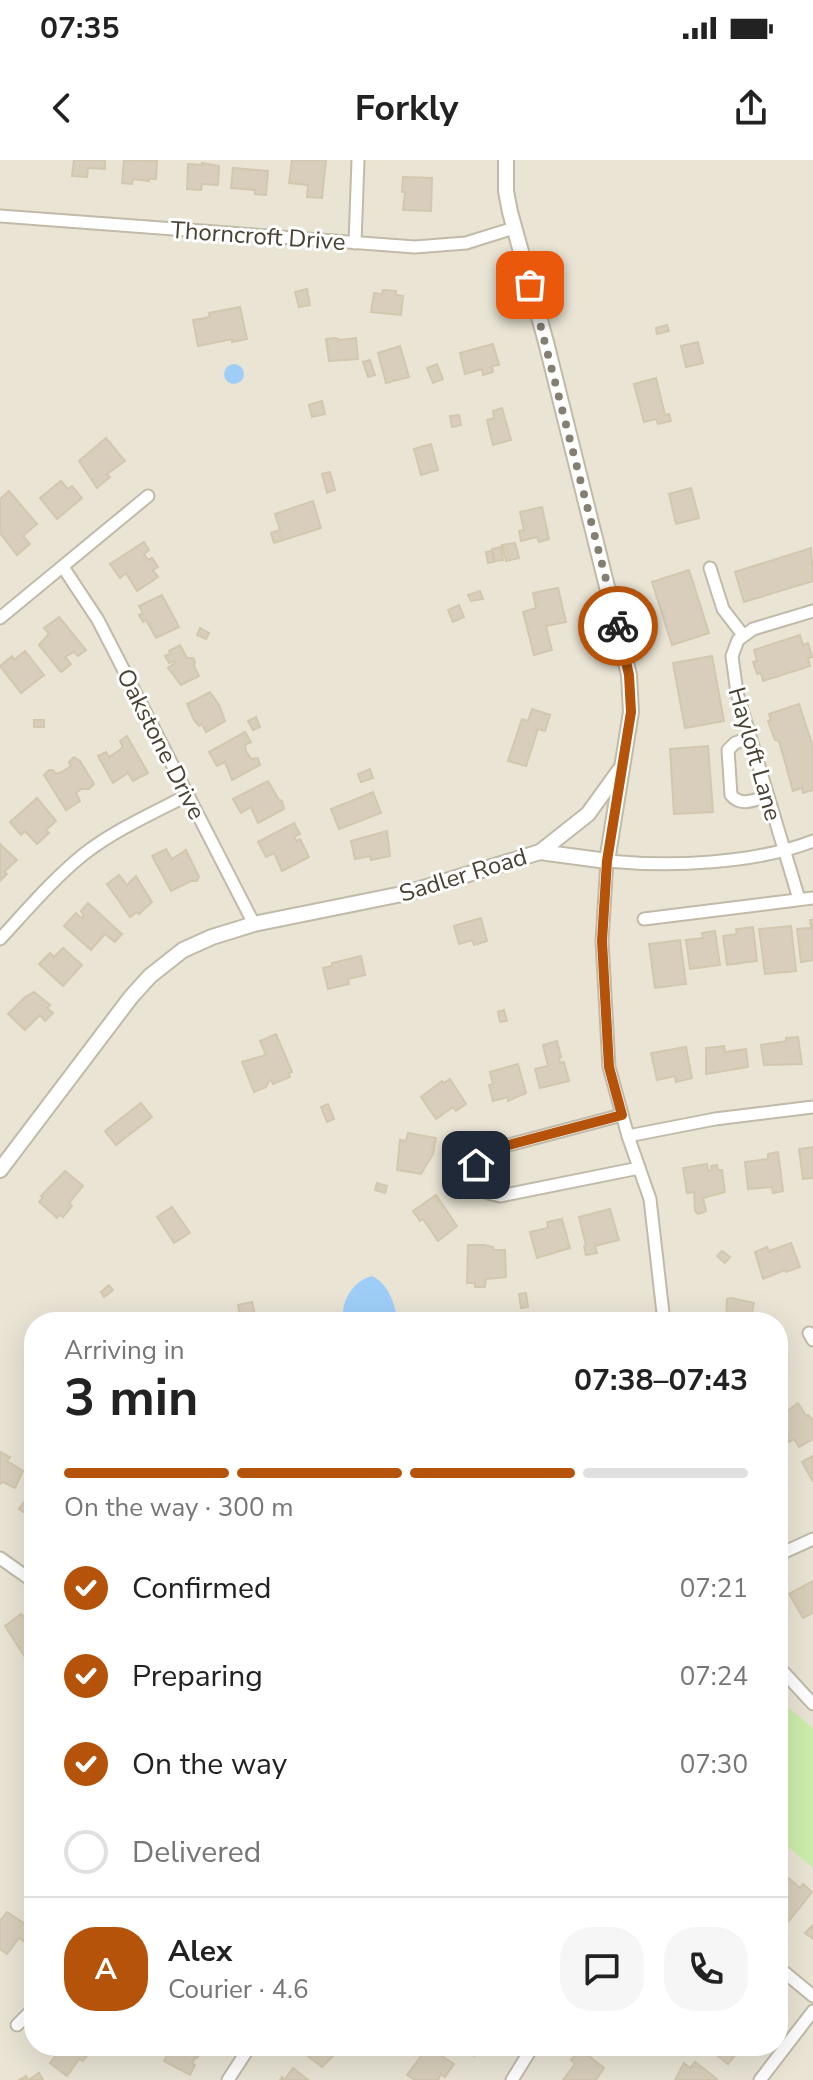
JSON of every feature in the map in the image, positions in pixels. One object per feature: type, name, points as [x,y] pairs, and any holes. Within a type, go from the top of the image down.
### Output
[{"type":"street","points":[[355,243],[358,160]]},
{"type":"street","points":[[506,160],[506,191],[514,228],[550,358],[629,675],[631,712],[607,861],[602,941],[605,1030],[609,1067],[650,1199],[663,1312]]},
{"type":"street","name":"Thorncroft Drive","points":[[0,216],[441,247],[482,239],[514,228]]},
{"type":"street","points":[[0,618],[148,496]]},
{"type":"street","name":"Oakstone Drive","points":[[63,567],[98,620],[254,924]]},
{"type":"street","points":[[710,568],[723,609],[743,635],[753,629],[813,611]]},
{"type":"street","name":"Hayloft Lane","points":[[743,635],[734,648],[732,666],[749,738],[799,899]]},
{"type":"street","points":[[749,738],[735,743],[728,750],[731,795],[739,802],[767,796]]},
{"type":"street","points":[[540,852],[588,814],[622,767]]},
{"type":"street","points":[[0,939],[64,871],[87,852],[115,833],[188,795]]},
{"type":"street","points":[[607,861],[669,863],[740,858],[813,841]]},
{"type":"street","name":"Sadler Road","points":[[0,1170],[150,976],[183,950],[254,924],[407,893],[540,852],[607,861]]},
{"type":"street","points":[[644,919],[813,898]]},
{"type":"street","points":[[628,1136],[715,1119],[813,1107]]},
{"type":"street","points":[[622,1115],[482,1152],[476,1161],[474,1173],[488,1193],[500,1196],[639,1168]]},
{"type":"street","points":[[788,1550],[813,1539]]},
{"type":"street","points":[[0,1558],[24,1575]]},
{"type":"street","points":[[788,1677],[813,1704]]},
{"type":"street","points":[[788,1975],[813,1996]]},
{"type":"street","points":[[788,2044],[813,2011]]},
{"type":"street","points":[[17,2025],[24,2018]]},
{"type":"street","points":[[228,2080],[244,2056]]},
{"type":"street","points":[[512,2080],[527,2056]]},
{"type":"street","points":[[760,2080],[778,2056]]},
{"type":"shaded area","points":[[0,160],[813,160],[813,2080],[0,2080]]},
{"type":"green space","points":[[788,1707],[813,1728],[813,1868],[788,1847]]},
{"type":"water","points":[[230,364],[238,364],[244,374],[238,384],[230,384],[224,378],[224,370]]},
{"type":"water","points":[[372,1276],[378,1280],[387,1290],[396,1312],[343,1312],[349,1294],[365,1278]]},
{"type":"building","points":[[74,160],[105,160],[105,169],[88,168],[87,177],[72,176]]},
{"type":"building","points":[[124,160],[157,161],[156,179],[133,179],[132,184],[122,183]]},
{"type":"building","points":[[292,160],[326,160],[322,198],[307,197],[308,185],[289,183]]},
{"type":"building","points":[[188,164],[219,166],[218,185],[202,184],[201,190],[187,189]]},
{"type":"building","points":[[233,168],[268,171],[266,195],[255,194],[255,190],[231,188]]},
{"type":"building","points":[[403,177],[432,178],[431,211],[403,210]]},
{"type":"building","points":[[307,289],[310,305],[299,307],[295,292]]},
{"type":"building","points":[[383,290],[396,291],[396,295],[403,296],[401,315],[371,312],[374,293],[382,294]]},
{"type":"building","points":[[240,307],[247,339],[198,346],[193,320],[210,317],[209,313]]},
{"type":"building","points":[[667,325],[669,331],[657,334],[656,328]]},
{"type":"building","points":[[356,338],[358,359],[329,361],[326,339]]},
{"type":"building","points":[[698,342],[703,363],[686,367],[681,346]]},
{"type":"building","points":[[493,344],[499,365],[492,366],[493,372],[483,375],[482,369],[465,374],[460,353]]},
{"type":"building","points":[[400,346],[409,377],[386,383],[378,353]]},
{"type":"building","points":[[370,360],[375,375],[368,377],[363,362]]},
{"type":"building","points":[[437,364],[443,379],[433,383],[427,368]]},
{"type":"building","points":[[656,378],[665,415],[669,414],[671,421],[658,424],[656,419],[644,422],[634,384]]},
{"type":"building","points":[[322,401],[325,414],[312,417],[309,405]]},
{"type":"building","points":[[502,408],[511,440],[493,445],[487,420],[494,418],[493,411]]},
{"type":"building","points":[[459,415],[461,425],[452,427],[450,416]]},
{"type":"building","points":[[106,438],[125,461],[107,474],[110,477],[97,488],[79,461]]},
{"type":"building","points":[[431,444],[438,470],[421,475],[414,449]]},
{"type":"building","points":[[330,472],[335,490],[327,493],[322,474]]},
{"type":"building","points":[[61,481],[68,489],[72,486],[82,498],[57,519],[40,498]]},
{"type":"building","points":[[691,488],[699,518],[676,524],[669,494]]},
{"type":"building","points":[[9,491],[37,524],[23,536],[30,544],[17,555],[0,533],[0,499]]},
{"type":"building","points":[[313,501],[321,528],[274,543],[271,533],[280,530],[275,514]]},
{"type":"building","points":[[542,507],[549,539],[539,542],[537,537],[521,541],[519,531],[524,530],[520,512]]},
{"type":"building","points":[[144,542],[149,550],[144,554],[148,560],[152,558],[158,567],[153,570],[158,577],[137,591],[126,573],[120,578],[110,564]]},
{"type":"building","points":[[515,543],[519,558],[506,561],[502,545]]},
{"type":"building","points":[[501,547],[503,560],[495,561],[492,549]]},
{"type":"building","points":[[811,548],[813,581],[744,602],[735,572]]},
{"type":"building","points":[[492,551],[494,562],[488,563],[486,552]]},
{"type":"building","points":[[689,570],[709,633],[672,645],[652,582]]},
{"type":"building","points":[[558,588],[566,622],[546,626],[552,650],[534,655],[523,612],[536,608],[533,593]]},
{"type":"building","points":[[480,591],[483,599],[471,601],[468,595]]},
{"type":"building","points":[[162,595],[179,627],[156,638],[146,620],[143,622],[139,615],[143,613],[139,606]]},
{"type":"building","points":[[459,605],[464,617],[453,622],[448,610]]},
{"type":"building","points":[[59,617],[86,650],[78,656],[74,652],[65,657],[71,664],[61,672],[39,645],[49,634],[44,628]]},
{"type":"building","points":[[200,628],[209,633],[206,639],[197,635]]},
{"type":"building","points":[[800,635],[803,645],[808,643],[812,657],[808,658],[810,666],[763,681],[753,662],[757,661],[754,650]]},
{"type":"building","points":[[180,645],[187,658],[193,658],[199,676],[181,685],[168,668],[174,661],[169,663],[165,656]]},
{"type":"building","points":[[25,651],[44,675],[21,693],[0,666],[12,656],[14,660]]},
{"type":"building","points":[[712,656],[724,721],[685,728],[673,663]]},
{"type":"building","points":[[210,692],[225,721],[206,732],[202,724],[199,726],[194,720],[187,704]]},
{"type":"building","points":[[799,704],[813,747],[813,790],[803,793],[802,788],[793,791],[779,741],[775,740],[768,721],[771,720],[769,714]]},
{"type":"building","points":[[532,709],[550,715],[545,731],[538,729],[526,766],[508,761],[522,719],[528,721]]},
{"type":"building","points":[[256,717],[260,727],[253,730],[248,721]]},
{"type":"building","points":[[34,720],[44,720],[44,727],[34,727]]},
{"type":"building","points":[[245,732],[251,742],[245,745],[246,751],[251,759],[258,758],[260,765],[232,780],[225,762],[217,766],[209,752]]},
{"type":"building","points":[[127,736],[148,773],[133,781],[128,773],[113,783],[98,756],[106,752],[109,757],[118,751],[123,747],[120,741]]},
{"type":"building","points":[[708,746],[713,812],[674,814],[670,749]]},
{"type":"building","points":[[74,757],[80,761],[94,784],[76,793],[80,801],[66,810],[44,775],[49,770],[56,774],[62,772],[71,766],[69,762]]},
{"type":"building","points":[[370,769],[373,778],[361,782],[358,774]]},
{"type":"building","points":[[268,781],[284,809],[258,823],[251,807],[241,813],[233,799]]},
{"type":"building","points":[[373,792],[381,813],[339,829],[331,809]]},
{"type":"building","points":[[37,798],[56,821],[37,844],[25,831],[21,835],[10,822]]},
{"type":"building","points":[[294,823],[300,834],[294,837],[297,841],[300,839],[309,857],[282,871],[274,853],[266,857],[258,842]]},
{"type":"building","points":[[387,831],[390,856],[355,859],[351,841]]},
{"type":"building","points":[[0,844],[17,860],[4,872],[7,874],[0,881]]},
{"type":"building","points":[[166,849],[172,859],[186,850],[199,877],[197,881],[171,891],[152,856]]},
{"type":"building","points":[[119,875],[127,885],[136,876],[152,902],[139,914],[137,912],[130,917],[107,884]]},
{"type":"building","points":[[88,903],[122,934],[115,942],[105,934],[91,950],[64,926],[76,913],[81,918],[84,916],[81,911]]},
{"type":"building","points":[[481,918],[487,941],[474,945],[472,940],[459,944],[454,926]]},
{"type":"building","points":[[810,920],[813,920],[813,960],[801,962],[797,929],[811,928]]},
{"type":"building","points":[[791,926],[796,971],[765,974],[759,929]]},
{"type":"building","points":[[753,927],[757,961],[727,965],[723,936],[737,934],[736,929]]},
{"type":"building","points":[[715,931],[720,965],[690,969],[686,940],[703,938],[702,933]]},
{"type":"building","points":[[680,940],[686,984],[655,988],[649,944]]},
{"type":"building","points":[[63,948],[82,965],[63,986],[39,964],[50,953],[54,957]]},
{"type":"building","points":[[361,956],[365,975],[348,979],[349,984],[328,989],[323,968]]},
{"type":"building","points":[[34,992],[50,1005],[47,1008],[53,1013],[45,1021],[40,1015],[25,1030],[8,1014]]},
{"type":"building","points":[[504,1010],[507,1021],[500,1022],[498,1012]]},
{"type":"building","points":[[276,1034],[292,1072],[289,1073],[290,1077],[273,1084],[271,1080],[266,1087],[254,1092],[242,1062],[266,1055],[260,1041]]},
{"type":"building","points":[[798,1037],[802,1064],[764,1065],[761,1045]]},
{"type":"building","points":[[557,1041],[560,1063],[564,1062],[569,1081],[540,1088],[535,1069],[548,1066],[543,1045]]},
{"type":"building","points":[[724,1046],[725,1052],[746,1049],[748,1067],[706,1074],[706,1048]]},
{"type":"building","points":[[686,1047],[692,1078],[676,1082],[675,1076],[657,1080],[651,1053]]},
{"type":"building","points":[[518,1064],[526,1093],[508,1101],[508,1097],[493,1101],[490,1072]]},
{"type":"building","points":[[450,1079],[466,1104],[456,1111],[453,1107],[436,1119],[421,1097],[442,1081],[444,1083]]},
{"type":"building","points":[[141,1103],[152,1117],[116,1145],[105,1131]]},
{"type":"building","points":[[328,1104],[334,1119],[327,1122],[321,1107]]},
{"type":"building","points":[[408,1133],[436,1138],[433,1154],[421,1174],[397,1170],[400,1140],[406,1141]]},
{"type":"building","points":[[813,1147],[813,1178],[803,1179],[799,1149]]},
{"type":"building","points":[[778,1152],[783,1191],[773,1193],[772,1187],[748,1189],[745,1162],[768,1159],[768,1154]]},
{"type":"building","points":[[707,1164],[708,1171],[712,1170],[711,1166],[717,1165],[718,1170],[722,1170],[725,1192],[703,1198],[706,1211],[698,1214],[695,1211],[694,1192],[687,1193],[683,1168]]},
{"type":"building","points":[[65,1171],[83,1186],[69,1203],[72,1206],[63,1217],[59,1215],[57,1218],[39,1202]]},
{"type":"building","points":[[377,1183],[387,1186],[385,1193],[375,1190]]},
{"type":"building","points":[[436,1195],[457,1226],[438,1241],[423,1219],[420,1221],[413,1211]]},
{"type":"building","points":[[172,1207],[190,1233],[174,1243],[157,1217]]},
{"type":"building","points":[[610,1209],[619,1240],[595,1246],[597,1253],[586,1255],[579,1217]]},
{"type":"building","points":[[562,1219],[570,1248],[537,1258],[530,1232],[548,1228],[547,1222]]},
{"type":"building","points":[[791,1243],[800,1267],[763,1279],[755,1252],[767,1247],[769,1251]]},
{"type":"building","points":[[468,1245],[505,1250],[506,1277],[486,1279],[485,1287],[467,1283]]},
{"type":"building","points":[[722,1251],[730,1257],[725,1263],[717,1256]]},
{"type":"building","points":[[109,1285],[113,1290],[104,1297],[101,1292]]},
{"type":"building","points":[[526,1293],[528,1307],[521,1308],[519,1294]]},
{"type":"building","points":[[727,1299],[754,1303],[752,1312],[726,1312]]},
{"type":"building","points":[[252,1302],[254,1312],[239,1312],[238,1305]]},
{"type":"building","points":[[798,1403],[806,1416],[813,1420],[813,1439],[799,1447],[794,1439],[788,1440],[788,1410]]},
{"type":"building","points":[[0,1452],[10,1457],[7,1461],[23,1471],[15,1488],[3,1482],[0,1484]]},
{"type":"building","points":[[813,1456],[813,1482],[802,1462]]},
{"type":"building","points":[[813,1581],[813,1613],[803,1618],[789,1594]]},
{"type":"building","points":[[21,1614],[24,1617],[24,1655],[5,1626]]},
{"type":"building","points":[[788,1878],[800,1888],[803,1884],[812,1892],[789,1921]]},
{"type":"building","points":[[7,1912],[24,1923],[24,1940],[19,1938],[7,1954],[0,1949],[0,1921]]},
{"type":"building","points":[[813,1925],[813,1939],[805,1933]]},
{"type":"building","points":[[56,2056],[87,2056],[83,2061],[79,2059],[67,2076],[50,2063]]},
{"type":"building","points":[[167,2056],[198,2056],[193,2057],[192,2063],[195,2065],[190,2075],[164,2061]]},
{"type":"building","points":[[308,2056],[333,2056],[322,2067]]},
{"type":"building","points":[[421,2056],[442,2056],[454,2064],[445,2077],[441,2074],[438,2080],[415,2080],[407,2075]]},
{"type":"building","points":[[574,2056],[589,2056],[604,2068],[596,2080],[563,2080],[575,2064],[571,2060]]},
{"type":"building","points":[[718,2056],[734,2056],[728,2064]]},
{"type":"building","points":[[695,2062],[717,2079],[675,2080],[684,2063],[690,2068]]},
{"type":"building","points":[[293,2068],[308,2080],[280,2080],[282,2077],[285,2079]]},
{"type":"building","points":[[39,2073],[43,2080],[28,2080]]},
{"type":"way so far","points":[[530,285],[618,626]]},
{"type":"route","points":[[476,1165],[482,1152],[622,1115],[609,1067],[602,941],[607,861],[631,712],[629,675],[618,626]]}]
